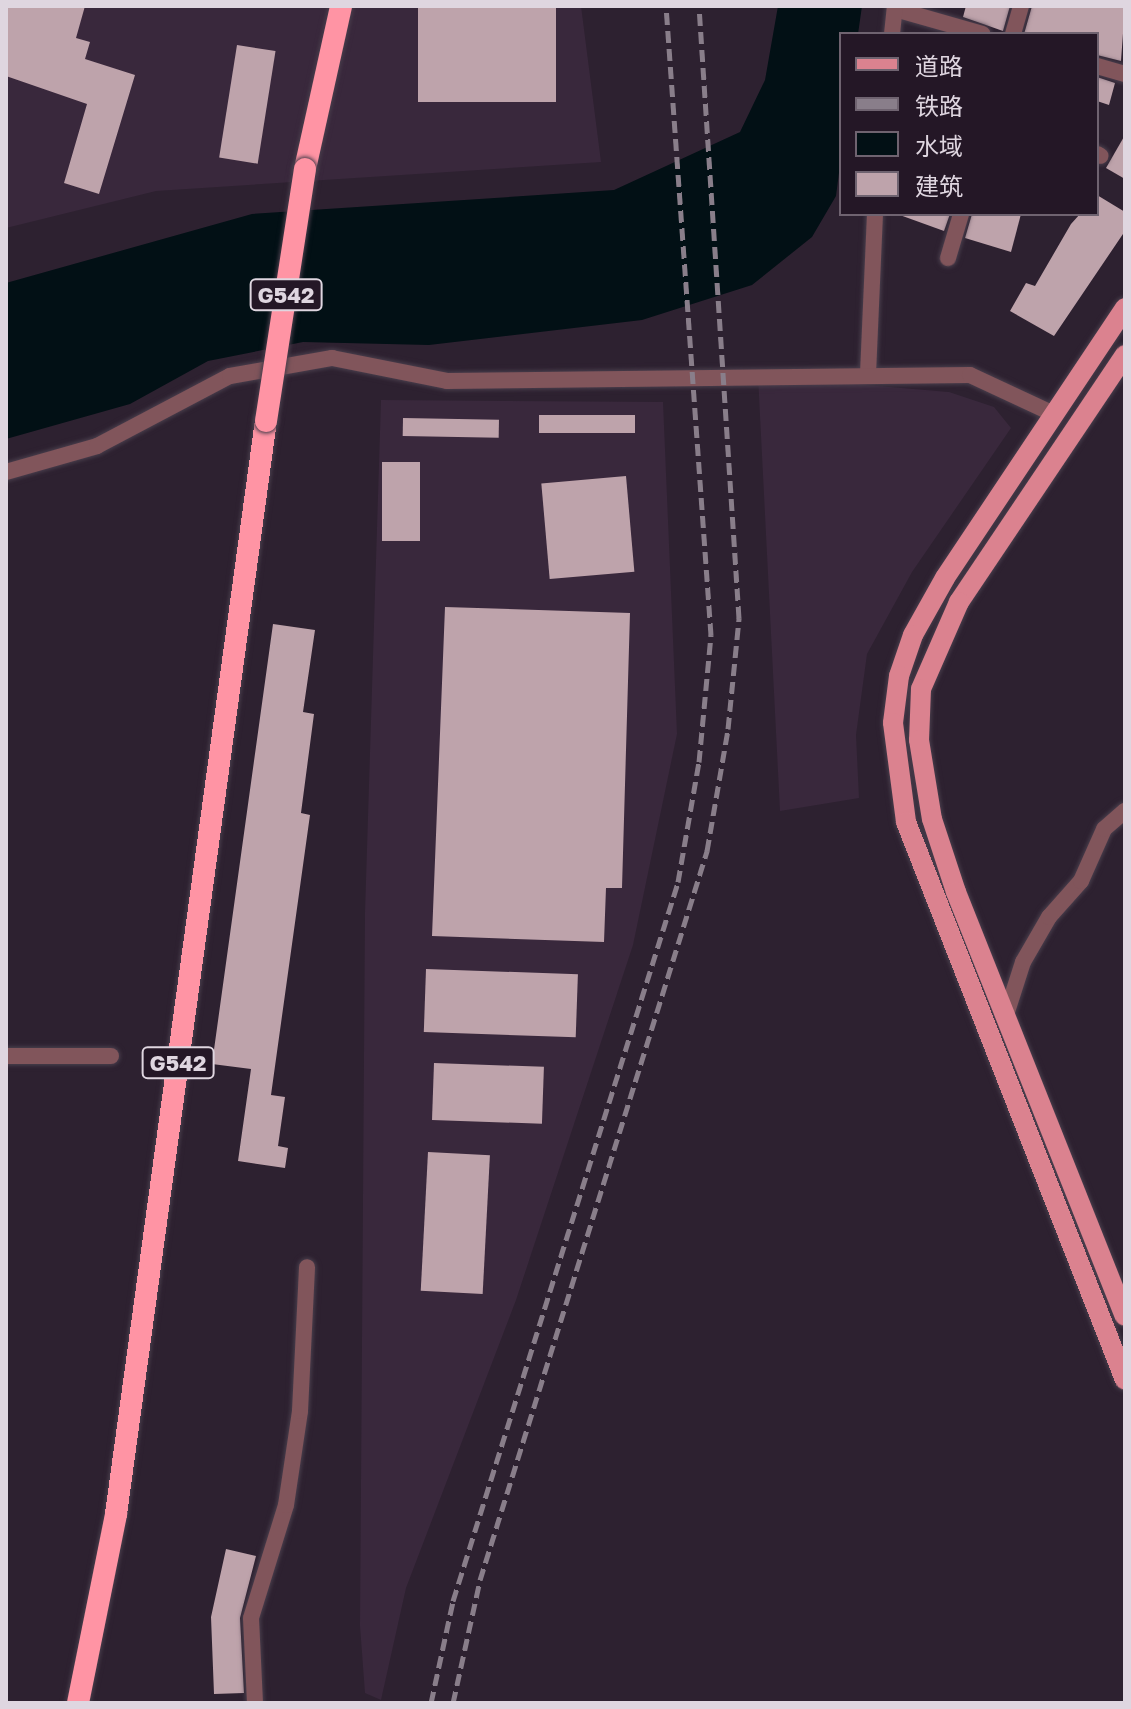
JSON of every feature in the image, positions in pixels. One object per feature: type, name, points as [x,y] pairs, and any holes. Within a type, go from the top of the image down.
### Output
[{"type":"highway","name":"G542","points":[[78,1703],[116,1514],[266,421],[331,6]]},
{"type":"highway","name":"G542","points":[[305,169],[341,6]]},
{"type":"main road","points":[[1125,308],[1052,413],[913,635],[899,676],[893,723],[896,768],[918,856],[1125,1380]]},
{"type":"main road","points":[[1125,355],[959,602],[921,689],[919,740],[932,819],[1005,1018],[1125,1316]]},
{"type":"street","points":[[1014,32],[1021,6]]},
{"type":"street","points":[[892,32],[895,8],[976,32]]},
{"type":"street","points":[[1099,67],[1125,74]]},
{"type":"street","points":[[868,374],[875,216]]},
{"type":"street","points":[[948,258],[960,216]]},
{"type":"street","points":[[6,472],[97,446],[230,376],[332,358],[447,381],[970,375],[1052,413]]},
{"type":"street","points":[[1005,1018],[1023,962],[1042,928],[1081,881],[1104,829],[1125,811]]},
{"type":"street","points":[[6,1056],[111,1056]]},
{"type":"street","points":[[255,1703],[251,1618],[286,1505],[300,1411],[307,1267]]},
{"type":"shaded area","points":[[6,6],[581,6],[601,162],[156,191],[6,228]]},
{"type":"shaded area","points":[[758,376],[949,392],[994,407],[1011,428],[912,572],[867,654],[856,735],[859,798],[780,811]]},
{"type":"shaded area","points":[[381,400],[663,402],[677,734],[633,945],[516,1300],[406,1588],[381,1700],[365,1693],[360,1626],[365,913]]},
{"type":"water","points":[[778,6],[862,6],[858,32],[839,32],[839,173],[836,196],[812,237],[752,285],[642,320],[429,345],[303,342],[208,361],[130,404],[6,439],[6,283],[252,214],[614,190],[740,132],[765,80]]},
{"type":"building","points":[[6,6],[85,6],[76,38],[90,42],[85,59],[135,75],[99,194],[64,183],[87,104],[6,76]]},
{"type":"building","points":[[418,6],[556,6],[556,102],[418,102]]},
{"type":"building","points":[[966,6],[1010,6],[1003,31],[963,17]]},
{"type":"building","points":[[1032,6],[1125,6],[1121,61],[1099,56],[1099,32],[1025,32]]},
{"type":"building","points":[[237,45],[276,51],[258,164],[219,158]]},
{"type":"building","points":[[1099,78],[1115,83],[1109,105],[1099,102]]},
{"type":"building","points":[[1125,135],[1125,179],[1106,168]]},
{"type":"building","points":[[1099,196],[1125,212],[1125,231],[1054,336],[1010,311],[1026,283],[1035,286],[1078,216],[1099,216]]},
{"type":"building","points":[[903,216],[949,216],[944,231]]},
{"type":"building","points":[[971,216],[1020,216],[1011,252],[965,238]]},
{"type":"building","points":[[539,415],[635,415],[635,433],[539,433]]},
{"type":"building","points":[[403,418],[499,420],[499,438],[403,436]]},
{"type":"building","points":[[382,462],[420,462],[420,541],[382,541]]},
{"type":"building","points":[[626,476],[634,572],[550,579],[541,483]]},
{"type":"building","points":[[445,607],[630,613],[622,888],[606,888],[604,942],[432,936]]},
{"type":"building","points":[[273,624],[315,630],[303,712],[314,714],[301,813],[310,815],[271,1095],[285,1097],[278,1146],[288,1148],[285,1168],[238,1161],[251,1069],[212,1064]]},
{"type":"building","points":[[426,969],[578,974],[576,1037],[424,1032]]},
{"type":"building","points":[[434,1063],[544,1067],[542,1124],[432,1120]]},
{"type":"building","points":[[428,1152],[490,1155],[483,1294],[421,1291]]},
{"type":"building","points":[[226,1549],[256,1556],[240,1618],[244,1693],[214,1694],[211,1617]]},
{"type":"railway","points":[[431,1703],[453,1601],[678,882],[699,762],[711,635],[666,6]]},
{"type":"railway","points":[[453,1703],[480,1580],[707,851],[728,729],[739,618],[699,6]]}]
